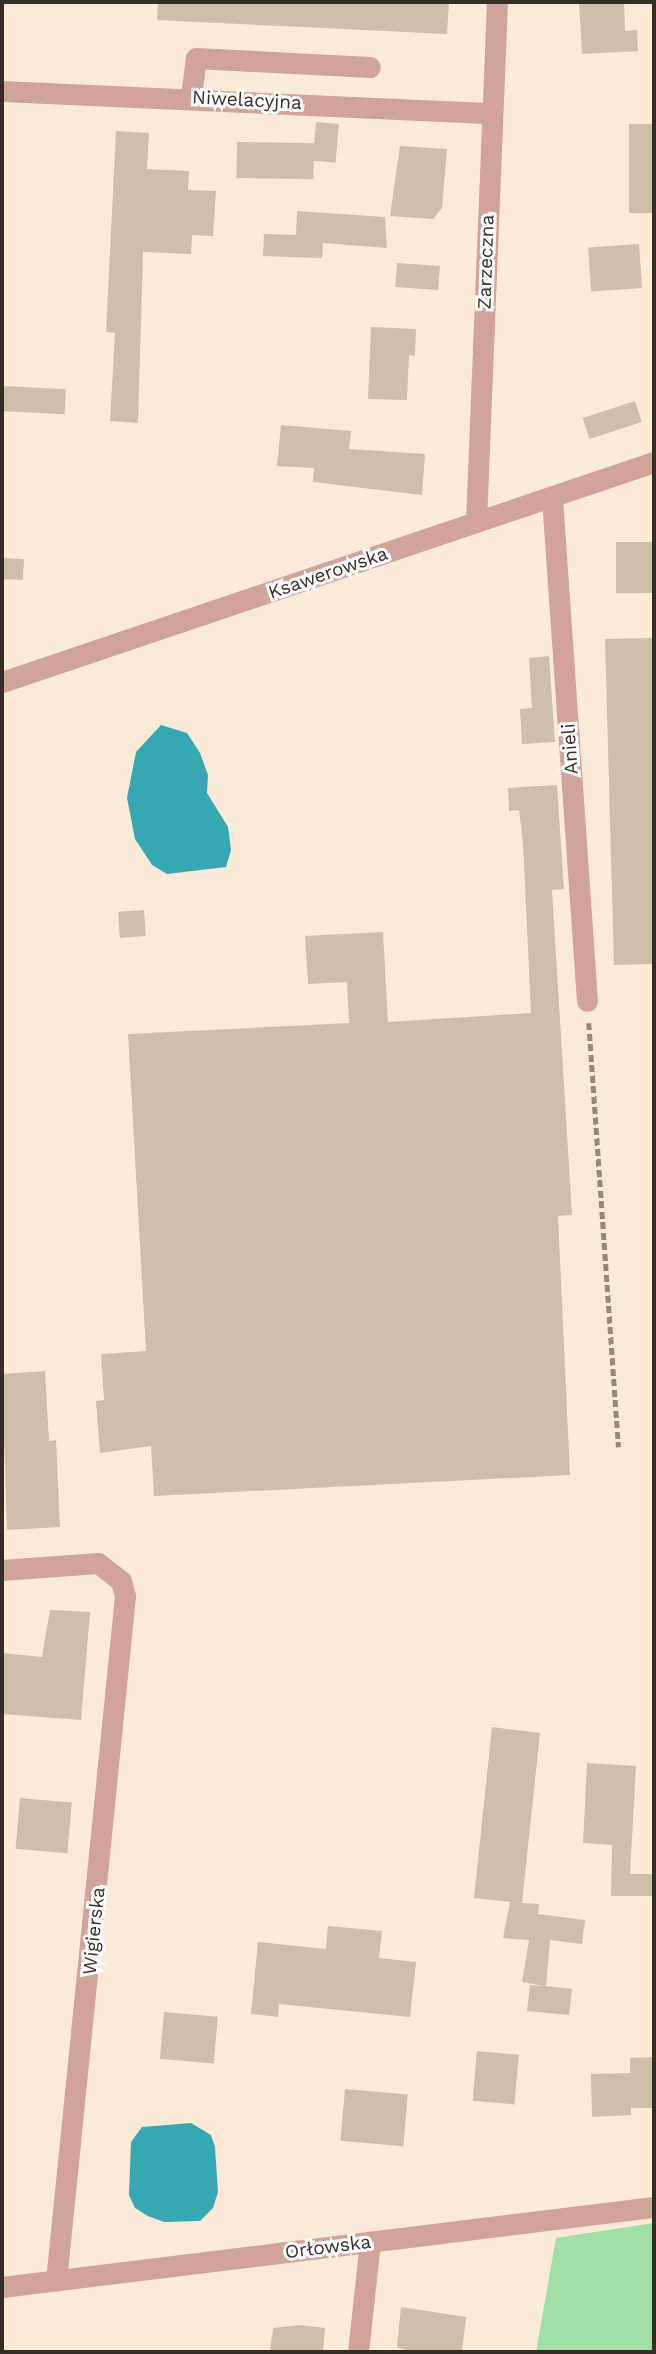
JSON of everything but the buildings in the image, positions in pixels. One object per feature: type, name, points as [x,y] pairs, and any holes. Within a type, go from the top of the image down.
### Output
[{"type":"street","name":"Zarzeczna","points":[[476,522],[497,2]]},
{"type":"street","points":[[191,97],[196,58],[370,66]]},
{"type":"street","name":"Niwelacyjna","points":[[2,90],[492,113]]},
{"type":"street","name":"Ksawerowska","points":[[2,682],[654,462]]},
{"type":"street","name":"Anieli","points":[[552,498],[587,1001]]},
{"type":"street","name":"Wigierska","points":[[2,1570],[97,1563],[121,1581],[126,1611],[56,2281]]},
{"type":"street","name":"Orłowska","points":[[2,2287],[654,2207]]},
{"type":"street","points":[[358,2352],[370,2242]]},
{"type":"path","points":[[587,1001],[618,1447]]},
{"type":"green space","points":[[654,2223],[654,2352],[536,2352],[556,2238]]},
{"type":"water","points":[[161,725],[187,733],[200,753],[208,775],[207,793],[228,827],[231,850],[226,867],[167,874],[152,865],[135,839],[127,798],[136,752]]},
{"type":"water","points":[[191,2123],[211,2135],[215,2147],[218,2192],[213,2208],[200,2221],[164,2222],[135,2208],[129,2195],[131,2142],[142,2127]]}]
